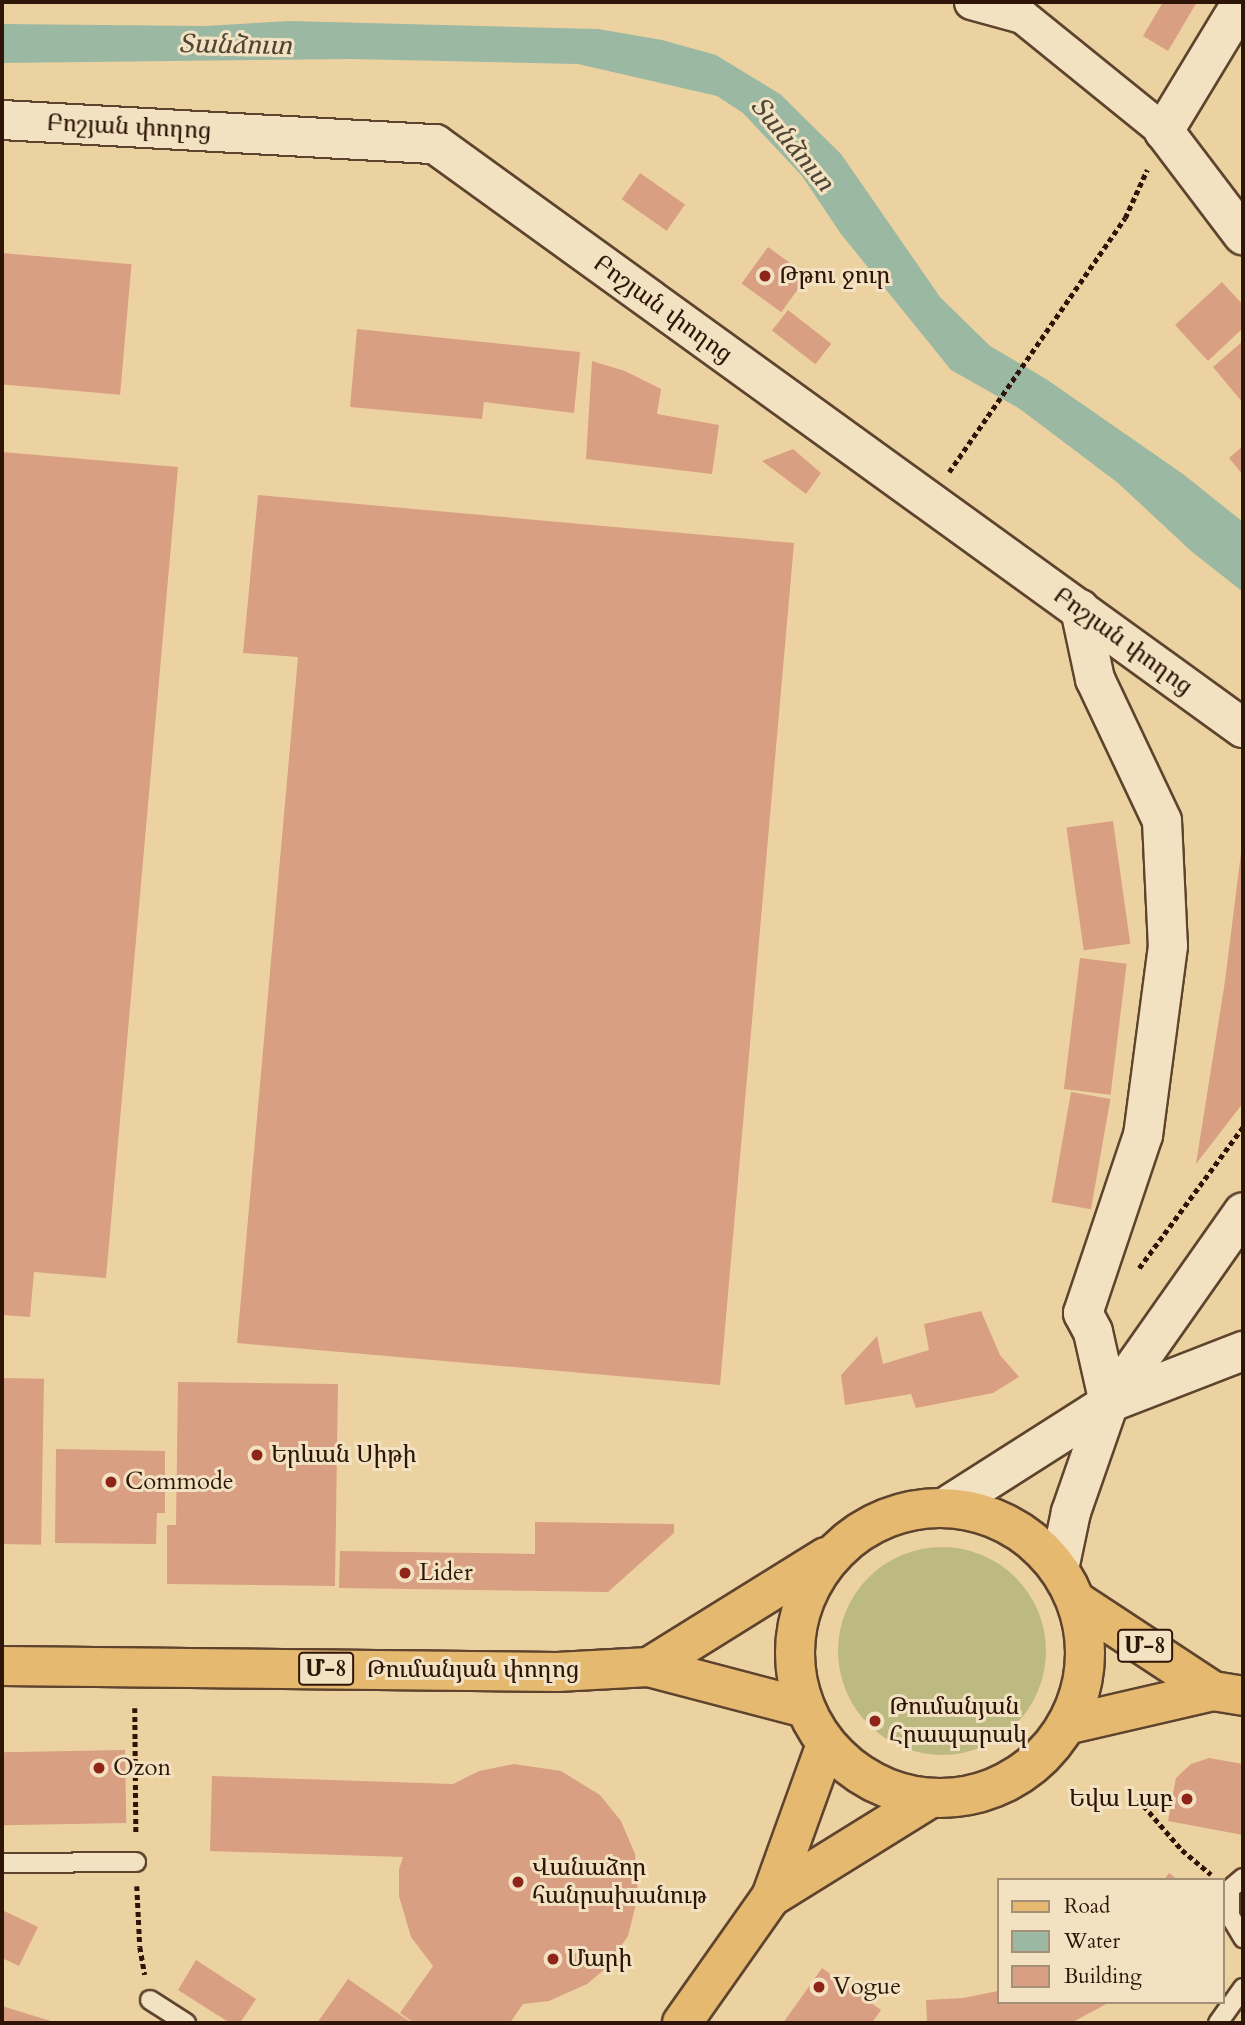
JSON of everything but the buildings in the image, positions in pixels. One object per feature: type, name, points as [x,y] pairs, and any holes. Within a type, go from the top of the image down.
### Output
[{"type":"main road","points":[[944,1508],[956,1508],[998,1519],[1035,1542],[1068,1585],[1084,1632],[1085,1664],[1079,1695],[1066,1725],[1042,1757],[1009,1781],[972,1795],[929,1799],[892,1791],[856,1773],[826,1744],[805,1708],[795,1667],[797,1624],[811,1584],[837,1550],[872,1524],[913,1509],[944,1508]]},
{"type":"main road","name":"Մ-8","points":[[649,1667],[837,1550]]},
{"type":"main road","name":"Մ-8","points":[[1068,1585],[1228,1693]]},
{"type":"main road","name":"Թումանյան փողոց","points":[[2,1666],[557,1672],[649,1667]]},
{"type":"main road","name":"Մ-8","points":[[649,1667],[805,1708]]},
{"type":"main road","name":"Մ-8","points":[[1066,1725],[1228,1693]]},
{"type":"main road","points":[[681,2023],[771,1897],[826,1744]]},
{"type":"main road","points":[[771,1897],[929,1799]]},
{"type":"street","points":[[971,2],[1025,9],[1164,131],[1243,235]]},
{"type":"street","points":[[1164,131],[1242,2]]},
{"type":"street","name":"Բոշյան փողոց","points":[[2,120],[435,144],[1243,728]]},
{"type":"street","points":[[1080,609],[1095,679],[1163,821],[1168,946],[1143,1135],[1083,1313],[1093,1332],[1109,1402]]},
{"type":"street","points":[[1068,1585],[1072,1512],[1109,1402],[1243,1212]]},
{"type":"street","points":[[944,1508],[1109,1402],[1243,1351]]},
{"type":"lane","points":[[2,1863],[136,1862]]},
{"type":"lane","points":[[1243,1878],[1230,1889],[1230,1916],[1243,1938]]},
{"type":"lane","points":[[1218,2023],[1243,1988]]},
{"type":"lane","points":[[150,2000],[187,2023]]},
{"type":"path","points":[[929,502],[1125,218],[1164,131]]},
{"type":"path","points":[[1132,1278],[1243,1127]]},
{"type":"path","points":[[135,1708],[136,1862],[140,1947]]},
{"type":"path","points":[[1138,1799],[1182,1850],[1216,1878]]},
{"type":"shaded area","points":[[942,1547],[982,1555],[1015,1578],[1038,1611],[1046,1651],[1038,1691],[1015,1724],[982,1747],[942,1755],[902,1747],[869,1724],[846,1691],[838,1651],[846,1611],[869,1578],[902,1555]]},
{"type":"water","name":"Տանձուտ","points":[[290,21],[598,29],[662,40],[716,55],[780,94],[841,154],[940,297],[990,346],[1046,379],[1183,474],[1243,522],[1243,592],[1191,551],[1118,483],[1020,409],[951,370],[841,234],[802,176],[743,113],[717,96],[578,64],[351,59],[2,63],[2,24],[205,26]]},
{"type":"place","name":"Թթու ջուր","points":[[765,276]]},
{"type":"place","name":"Երևան Սիթի","points":[[257,1455]]},
{"type":"place","name":"Commode","points":[[111,1482]]},
{"type":"place","name":"Lider","points":[[405,1573]]},
{"type":"place","name":"Թումանյան Հրապարակ","points":[[875,1721]]},
{"type":"place","name":"Ozon","points":[[99,1768]]},
{"type":"place","name":"Եվա Լաբ","points":[[1187,1799]]},
{"type":"place","name":"Վանաձոր հանրախանութ","points":[[518,1882]]},
{"type":"place","name":"Մարի","points":[[553,1959]]},
{"type":"place","name":"Vogue","points":[[819,1987]]}]
